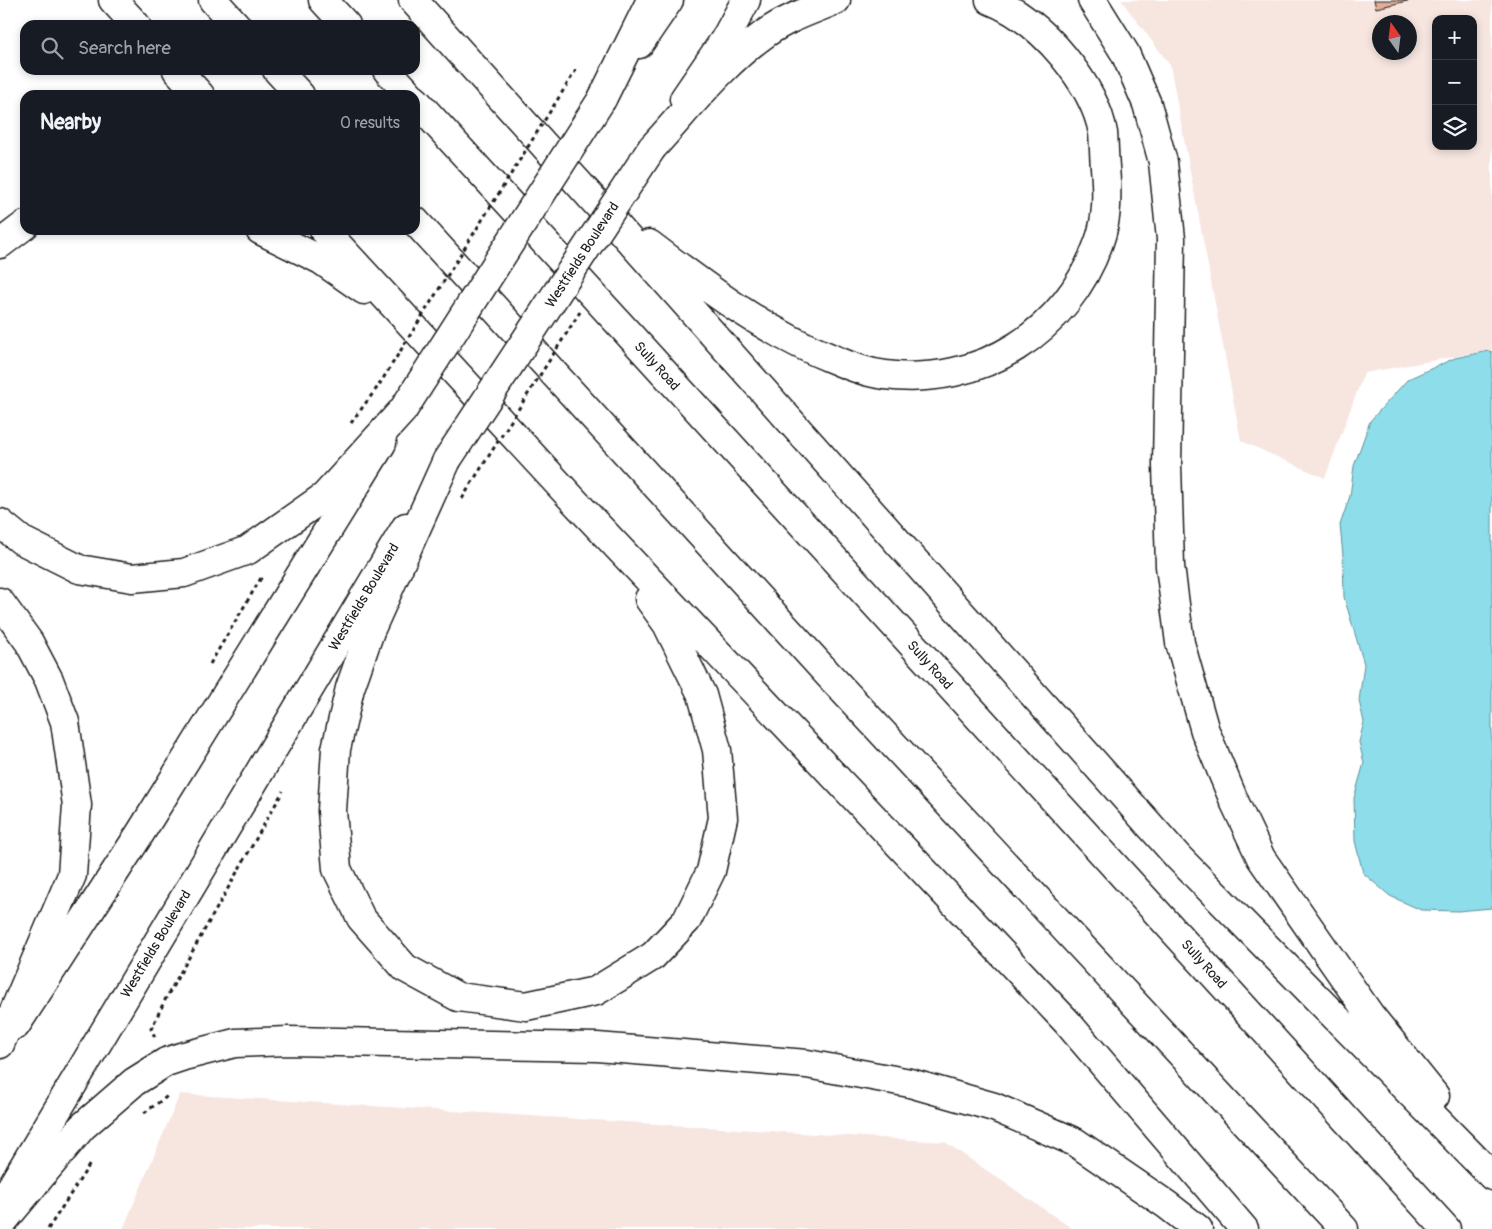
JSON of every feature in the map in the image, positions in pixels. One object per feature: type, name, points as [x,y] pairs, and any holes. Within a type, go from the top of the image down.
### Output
[{"type":"main road","points":[[112,0],[131,20]]},
{"type":"main road","points":[[213,0],[231,20]]},
{"type":"main road","points":[[323,0],[341,20]]},
{"type":"main road","points":[[602,99],[651,0]]},
{"type":"main road","points":[[0,1049],[142,832],[403,410],[602,99],[669,0]]},
{"type":"main road","name":"Westfields Boulevard","points":[[0,1206],[447,460],[725,39],[746,0]]},
{"type":"main road","points":[[652,148],[727,66],[766,33],[792,18],[836,0]]},
{"type":"main road","points":[[599,206],[706,287],[751,318],[806,348],[850,366],[884,375],[918,377],[954,372],[985,363],[1013,350],[1036,334],[1057,313],[1089,266],[1100,240],[1107,184],[1103,132],[1094,104],[1080,76],[1052,43],[1022,18],[1001,4],[990,0]]},
{"type":"main road","points":[[1092,0],[1125,53],[1147,104],[1163,162],[1171,238],[1167,466],[1170,566],[1180,643],[1205,731],[1235,803],[1261,858],[1370,1015],[1492,1167]]},
{"type":"main road","points":[[420,7],[1178,857],[1492,1176]]},
{"type":"main road","points":[[182,75],[195,90]]},
{"type":"main road","points":[[282,75],[295,90]]},
{"type":"main road","points":[[392,75],[405,90]]},
{"type":"main road","name":"Sully Road","points":[[420,105],[1446,1229]]},
{"type":"main road","points":[[420,226],[833,679],[1344,1229]]},
{"type":"main road","points":[[0,244],[20,229]]},
{"type":"main road","points":[[270,235],[321,260],[409,322]]},
{"type":"main road","points":[[329,235],[577,504],[1066,1021],[1244,1229]]},
{"type":"main road","points":[[0,523],[21,540],[79,569],[132,578],[184,573],[248,550],[325,496],[403,410]]},
{"type":"main road","points":[[447,460],[370,631],[350,688],[336,749],[332,811],[337,869],[362,918],[405,968],[458,997],[526,1006],[596,992],[653,956],[687,920],[711,870],[722,818],[717,750],[702,695],[667,624],[577,504]]},
{"type":"main road","points":[[0,602],[29,642],[49,680],[66,722],[77,805],[72,875],[0,1044]]},
{"type":"main road","points":[[0,1225],[82,1127],[134,1082],[166,1062],[184,1056],[235,1043],[289,1041],[597,1047],[807,1064],[910,1083],[994,1107],[1075,1142],[1167,1205],[1198,1229]]},
{"type":"path","points":[[346,430],[379,385],[576,70]]},
{"type":"path","points":[[461,502],[581,311]]},
{"type":"path","points":[[206,671],[261,578],[248,550]]},
{"type":"path","points":[[138,1117],[176,1090],[151,1029],[166,998],[285,788]]},
{"type":"path","points":[[48,1229],[94,1158]]},
{"type":"shaded area","points":[[1121,0],[1492,0],[1492,350],[1364,373],[1325,478],[1241,441],[1170,65]]},
{"type":"shaded area","points":[[180,1094],[945,1142],[1073,1229],[123,1229]]},
{"type":"water","points":[[1492,352],[1492,908],[1458,911],[1421,910],[1390,896],[1363,873],[1355,841],[1354,798],[1364,763],[1359,742],[1364,722],[1359,701],[1364,664],[1344,597],[1340,525],[1350,496],[1354,466],[1370,421],[1408,379],[1455,358]]},
{"type":"building","points":[[1374,0],[1412,0],[1376,8]]}]
